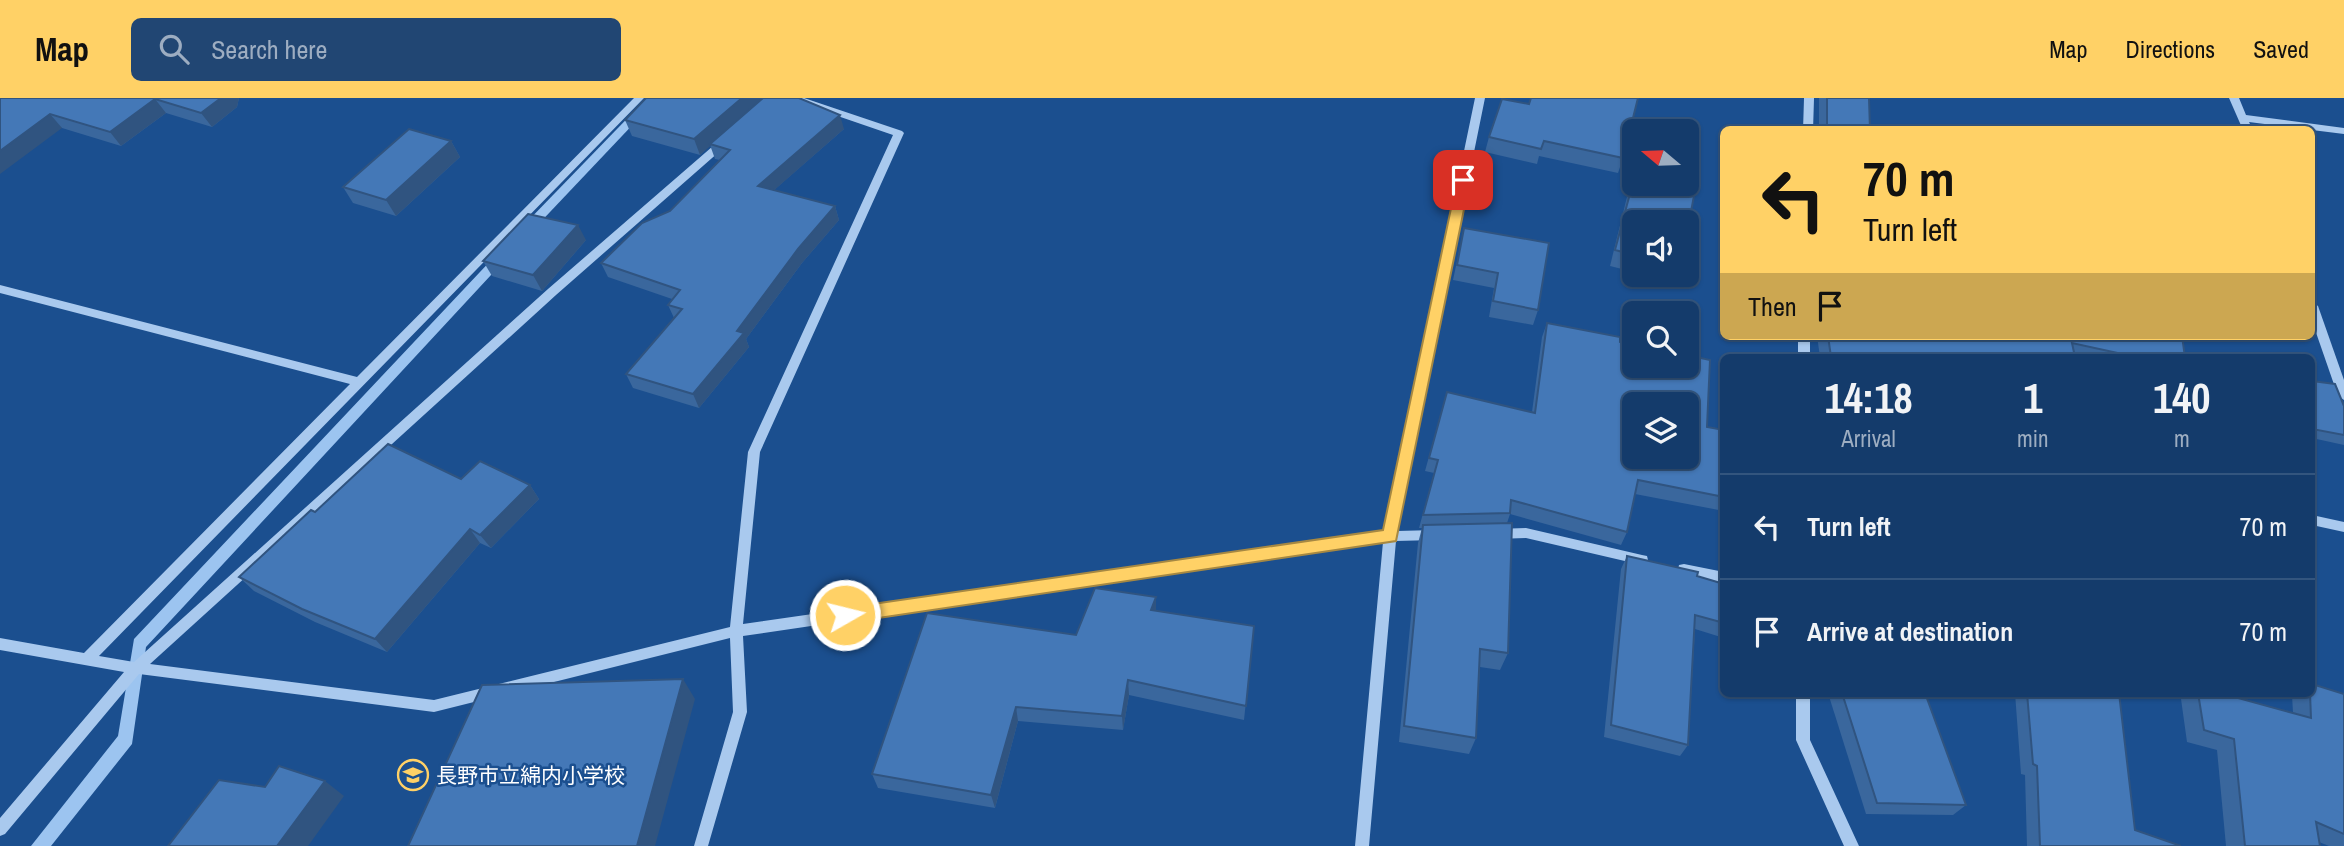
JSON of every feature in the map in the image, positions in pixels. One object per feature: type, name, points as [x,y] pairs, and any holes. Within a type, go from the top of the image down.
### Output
[{"type":"street","points":[[89,657],[639,98]]},
{"type":"street","points":[[701,846],[740,712],[736,631],[754,452],[899,133],[794,98]]},
{"type":"street","points":[[1362,846],[1390,536],[1480,98]]},
{"type":"street","points":[[1808,98],[1808,126]]},
{"type":"street","points":[[2234,98],[2247,126]]},
{"type":"street","points":[[2244,118],[2306,126]]},
{"type":"street","points":[[2315,127],[2344,131]]},
{"type":"street","points":[[0,829],[136,668],[552,292],[734,133]]},
{"type":"street","points":[[0,289],[360,382]]},
{"type":"street","points":[[2315,314],[2344,396]]},
{"type":"street","points":[[2315,521],[2344,527]]},
{"type":"street","points":[[1485,534],[1526,533],[1720,577]]},
{"type":"street","points":[[0,644],[89,657],[136,668],[434,706],[736,631],[1390,536],[1444,535]]},
{"type":"street","points":[[1803,697],[1804,740],[1852,846]]},
{"type":"building","points":[[0,98],[221,98],[201,113],[155,99],[110,132],[50,114],[0,151]]},
{"type":"building","points":[[646,98],[742,98],[694,139],[625,120]]},
{"type":"building","points":[[763,98],[799,98],[840,115],[758,186],[835,206],[798,249],[737,331],[744,333],[693,394],[626,374],[682,309],[668,305],[680,290],[601,263],[642,223],[670,211],[730,150],[710,144]]},
{"type":"building","points":[[1531,98],[1638,98],[1633,119],[1622,119],[1622,158],[1544,141],[1541,149],[1489,137],[1502,99],[1529,104]]},
{"type":"building","points":[[1827,98],[1869,98],[1870,126],[1827,126]]},
{"type":"building","points":[[409,129],[451,141],[386,200],[343,187]]},
{"type":"building","points":[[1629,196],[1694,196],[1691,210],[1626,210]]},
{"type":"building","points":[[528,214],[578,225],[533,275],[483,261]]},
{"type":"building","points":[[1622,224],[1622,252],[1615,250]]},
{"type":"building","points":[[1464,228],[1549,243],[1538,310],[1493,301],[1498,273],[1457,265]]},
{"type":"building","points":[[1547,323],[1620,337],[1622,378],[1699,378],[1699,358],[1710,360],[1707,427],[1720,429],[1720,496],[1638,480],[1627,532],[1511,500],[1510,513],[1423,515],[1438,460],[1429,458],[1447,392],[1535,413]]},
{"type":"building","points":[[1829,340],[2183,340],[2185,354],[2122,354],[2072,343],[2074,354],[1831,354]]},
{"type":"building","points":[[2315,381],[2335,384],[2344,406],[2344,435],[2315,430]]},
{"type":"building","points":[[388,444],[461,479],[480,461],[530,485],[480,535],[470,529],[375,639],[302,609],[239,577],[311,510],[315,512]]},
{"type":"building","points":[[1512,523],[1508,653],[1480,649],[1476,738],[1404,726],[1423,525]]},
{"type":"building","points":[[1627,556],[1698,572],[1697,576],[1720,583],[1720,622],[1695,615],[1688,745],[1611,725]]},
{"type":"building","points":[[1095,588],[1156,597],[1151,610],[1254,626],[1246,706],[1128,680],[1122,716],[1016,707],[991,795],[872,774],[927,613],[1076,635]]},
{"type":"building","points":[[683,679],[637,846],[408,846],[482,685]]},
{"type":"building","points":[[2315,685],[2344,694],[2344,834],[2316,822],[2320,846],[2245,846],[2234,739],[2204,730],[2199,697],[2235,697],[2311,718],[2310,697],[2315,697]]},
{"type":"building","points":[[1843,697],[1926,697],[1966,805],[1877,803]]},
{"type":"building","points":[[2027,697],[2119,697],[2135,830],[2181,846],[2040,846],[2037,766],[2033,764]]},
{"type":"building","points":[[279,766],[325,781],[277,846],[168,846],[219,780],[265,787]]},
{"type":"waterway","points":[[528,228],[653,98]]},
{"type":"waterway","points":[[40,846],[126,739],[139,644],[500,258]]},
{"type":"place","name":"長野市立綿内小学校","points":[[413,775]]},
{"type":"route","points":[[845,615],[1390,536],[1463,180]]}]
